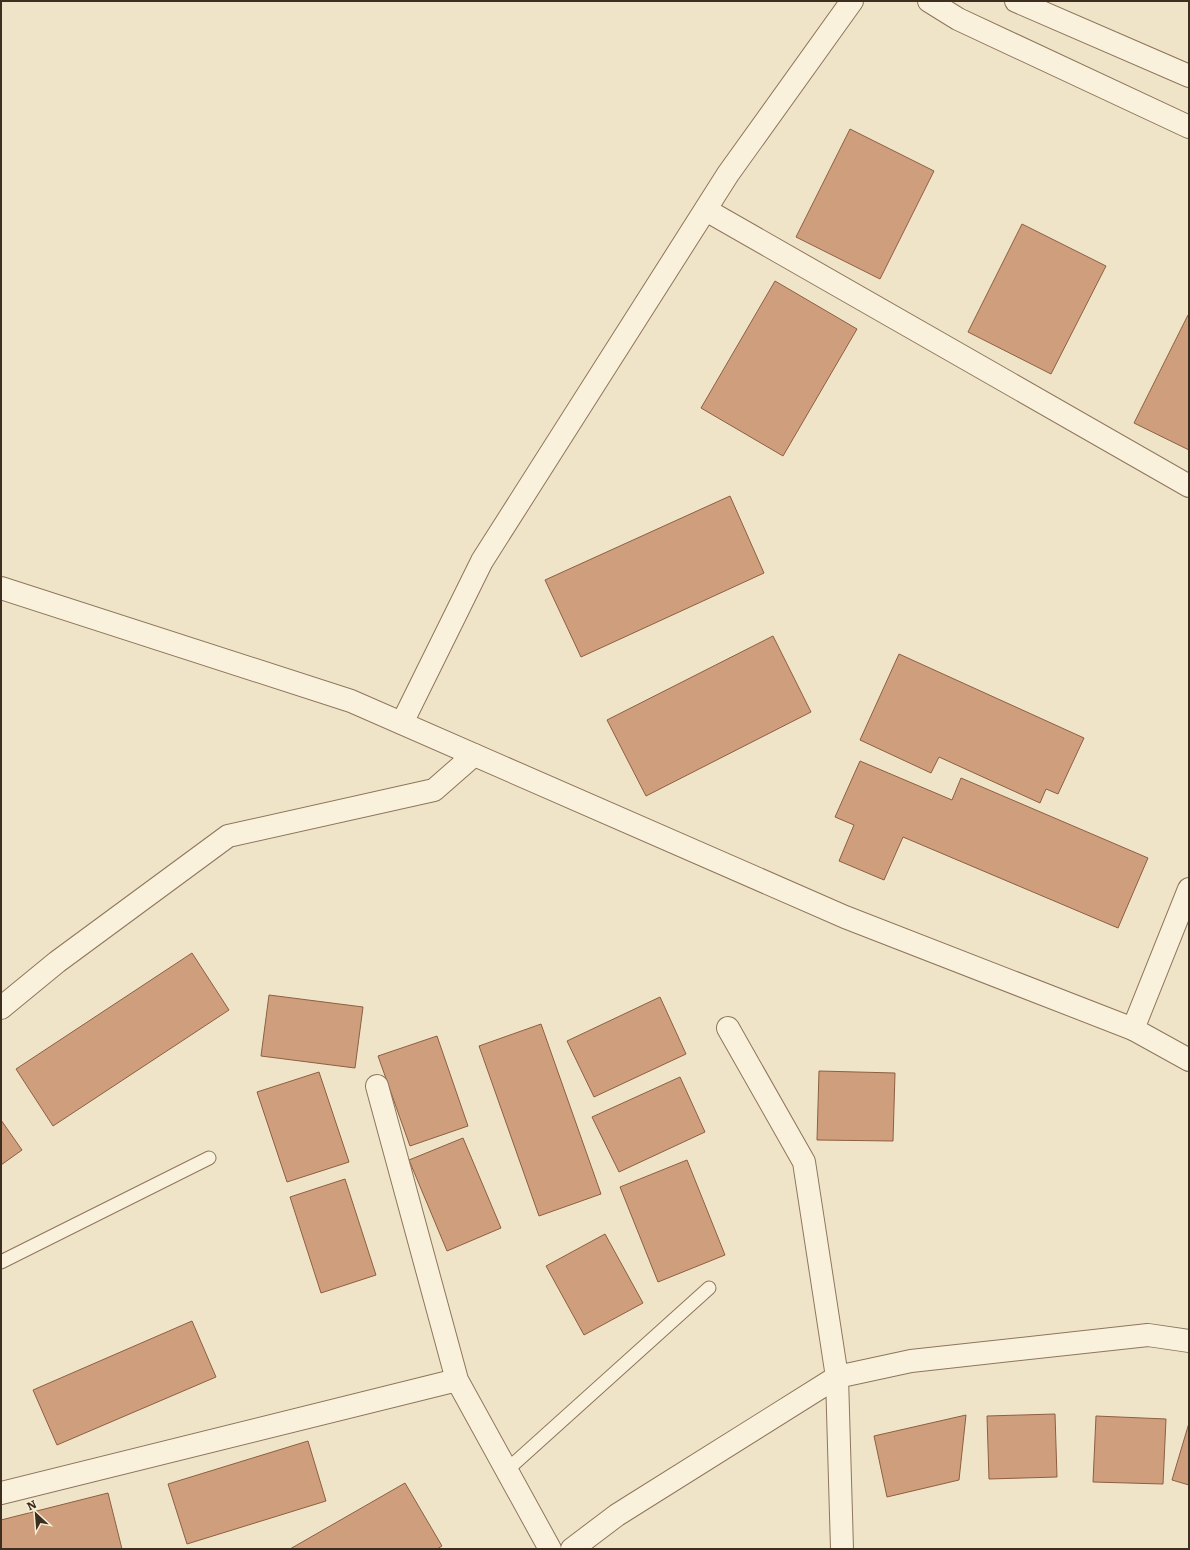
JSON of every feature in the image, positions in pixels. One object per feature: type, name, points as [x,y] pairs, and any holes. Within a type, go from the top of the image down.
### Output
[{"type":"street","points":[[402,723],[482,561],[728,174],[852,1]]},
{"type":"street","points":[[928,1],[958,19],[1189,127]]},
{"type":"street","points":[[1016,1],[1189,76]]},
{"type":"street","points":[[706,210],[1189,486]]},
{"type":"street","points":[[1,588],[351,701],[845,917],[1133,1029],[1189,1060]]},
{"type":"street","points":[[1,1008],[57,962],[228,836],[434,790],[474,755]]},
{"type":"street","points":[[1133,1029],[1189,890]]},
{"type":"street","points":[[728,1028],[804,1162],[837,1377],[842,1549]]},
{"type":"street","points":[[377,1086],[457,1380],[550,1549]]},
{"type":"street","points":[[572,1549],[617,1515],[837,1377],[912,1361],[1140,1336],[1189,1341]]},
{"type":"street","points":[[1,1493],[457,1380]]},
{"type":"lane","points":[[1,1262],[209,1158]]},
{"type":"lane","points":[[507,1470],[709,1288]]},
{"type":"building","points":[[850,129],[934,171],[880,279],[796,237]]},
{"type":"building","points":[[1022,224],[1106,266],[1051,374],[968,332]]},
{"type":"building","points":[[775,281],[857,329],[783,456],[701,408]]},
{"type":"building","points":[[1188,315],[1189,316],[1189,450],[1134,423]]},
{"type":"building","points":[[730,496],[764,573],[581,657],[545,580]]},
{"type":"building","points":[[773,636],[811,712],[646,796],[607,720]]},
{"type":"building","points":[[899,654],[1084,738],[1058,794],[1046,789],[1040,803],[939,757],[931,773],[860,740]]},
{"type":"building","points":[[860,761],[952,800],[961,778],[1148,858],[1118,928],[903,837],[884,880],[839,861],[854,825],[835,817]]},
{"type":"building","points":[[192,953],[229,1010],[53,1126],[16,1069]]},
{"type":"building","points":[[269,995],[363,1007],[355,1068],[261,1056]]},
{"type":"building","points":[[660,997],[686,1054],[594,1097],[567,1041]]},
{"type":"building","points":[[541,1024],[601,1194],[539,1216],[479,1046]]},
{"type":"building","points":[[437,1036],[468,1126],[410,1146],[378,1056]]},
{"type":"building","points":[[819,1071],[895,1073],[893,1141],[817,1140]]},
{"type":"building","points":[[319,1072],[349,1162],[287,1182],[257,1092]]},
{"type":"building","points":[[680,1077],[705,1132],[619,1172],[592,1117]]},
{"type":"building","points":[[1,1120],[22,1150],[1,1165]]},
{"type":"building","points":[[463,1138],[501,1228],[447,1251],[409,1160]]},
{"type":"building","points":[[687,1160],[725,1255],[658,1282],[620,1187]]},
{"type":"building","points":[[345,1179],[376,1275],[321,1293],[290,1197]]},
{"type":"building","points":[[605,1234],[643,1303],[584,1335],[546,1266]]},
{"type":"building","points":[[192,1321],[216,1377],[57,1445],[33,1390]]},
{"type":"building","points":[[1055,1414],[1057,1477],[989,1479],[987,1416]]},
{"type":"building","points":[[966,1415],[959,1480],[887,1497],[874,1436]]},
{"type":"building","points":[[1096,1416],[1166,1419],[1163,1484],[1093,1482]]},
{"type":"building","points":[[1189,1423],[1189,1485],[1172,1480]]},
{"type":"building","points":[[308,1441],[326,1501],[187,1544],[168,1484]]},
{"type":"building","points":[[405,1483],[442,1546],[437,1549],[290,1549]]},
{"type":"building","points":[[108,1493],[122,1549],[1,1549],[1,1520]]}]
